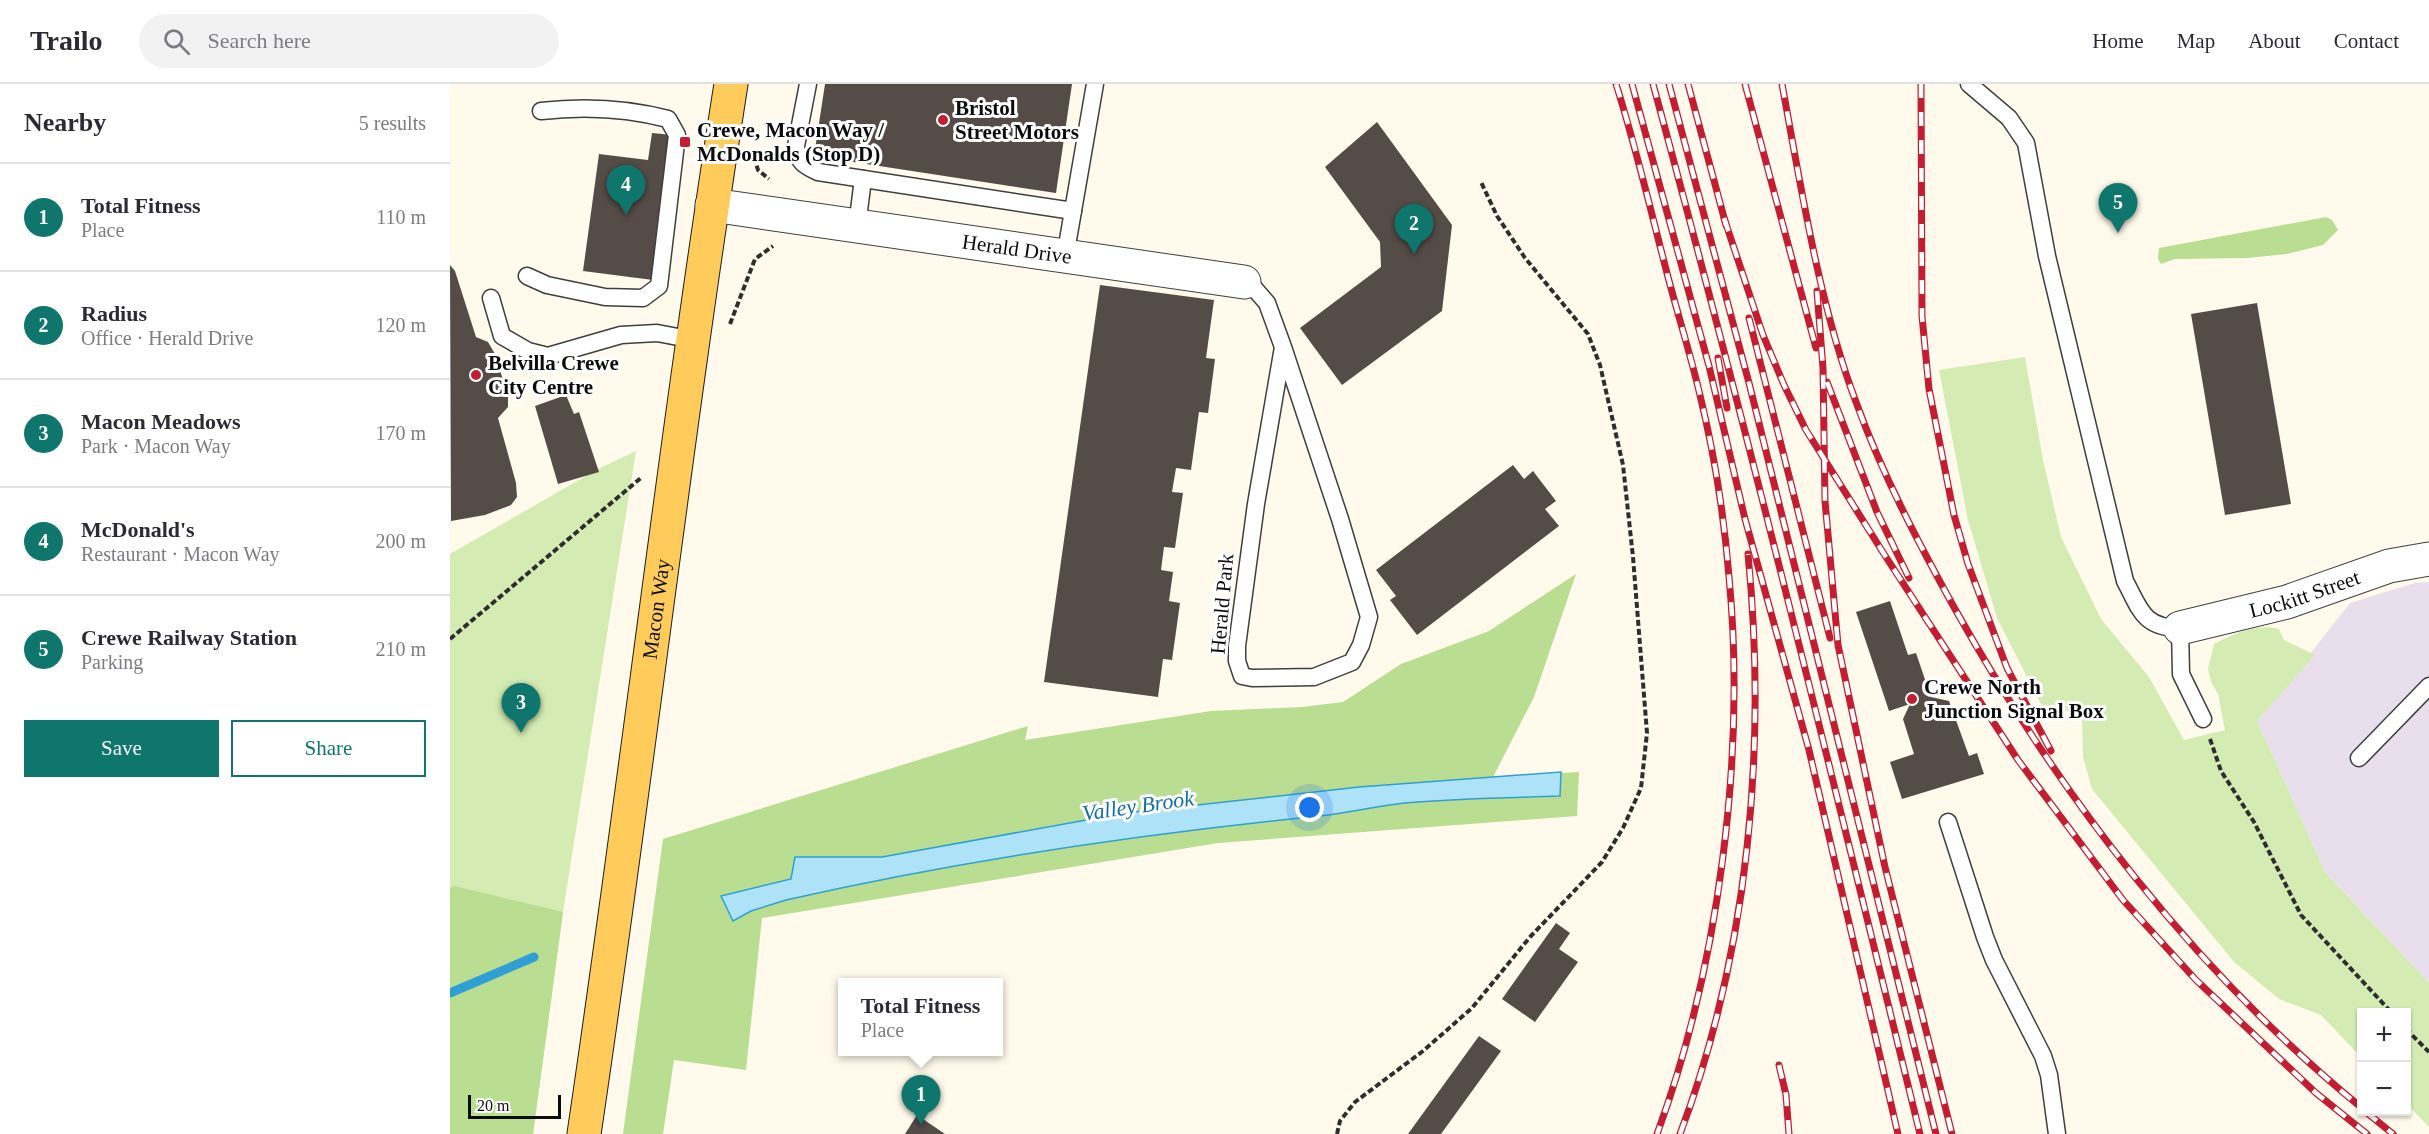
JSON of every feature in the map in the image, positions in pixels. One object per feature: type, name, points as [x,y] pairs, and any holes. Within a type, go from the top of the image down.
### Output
[{"type":"main road","name":"Macon Way","points":[[584,1134],[622,875],[712,205],[731,84]]},
{"type":"street","name":"Herald Drive","points":[[712,205],[1244,282]]},
{"type":"street","name":"Lockitt Street","points":[[2180,628],[2287,602],[2389,566],[2429,559]]},
{"type":"lane","points":[[808,84],[796,146],[796,155],[804,166],[818,172],[863,180],[1073,211]]},
{"type":"lane","points":[[1065,257],[1095,84]]},
{"type":"lane","points":[[1970,84],[2009,118],[2026,143],[2047,256],[2125,581],[2143,615],[2154,625],[2180,628],[2181,674],[2203,719]]},
{"type":"lane","points":[[527,276],[547,285],[605,297],[643,298],[659,286],[677,135],[668,119],[641,112],[600,109],[541,111]]},
{"type":"lane","points":[[857,226],[863,180]]},
{"type":"lane","name":"Herald Drive","points":[[1244,282],[1254,288],[1267,303],[1283,347]]},
{"type":"lane","points":[[491,298],[502,336],[528,351],[548,356],[621,335],[657,333],[694,340]]},
{"type":"lane","name":"Herald Park","points":[[1283,347],[1340,519],[1368,617],[1361,645],[1352,662],[1314,677],[1252,678],[1242,676],[1237,661],[1237,646],[1256,504],[1283,347]]},
{"type":"lane","points":[[2359,758],[2429,686]]},
{"type":"lane","points":[[1948,822],[1991,952],[2043,1056],[2049,1076],[2057,1134]]},
{"type":"path","points":[[753,154],[758,170],[777,185]]},
{"type":"path","points":[[1336,1134],[1340,1121],[1355,1102],[1423,1051],[1472,1008],[1530,937],[1602,862],[1623,828],[1641,789],[1647,733],[1634,558],[1623,465],[1600,365],[1588,334],[1525,258],[1497,216],[1482,182]]},
{"type":"path","points":[[726,333],[755,259],[772,247],[799,240],[802,218]]},
{"type":"path","points":[[450,639],[643,476]]},
{"type":"path","points":[[2203,719],[2221,771],[2254,822],[2301,915],[2387,1008]]},
{"type":"path","points":[[2411,1034],[2429,1052]]},
{"type":"shaded area","points":[[2429,582],[2429,983],[2325,872],[2257,721],[2350,603],[2415,583]]},
{"type":"green space","points":[[2326,217],[2332,220],[2338,230],[2323,245],[2287,254],[2247,258],[2175,259],[2161,264],[2158,259],[2159,248]]},
{"type":"green space","points":[[2025,357],[2043,460],[2061,537],[2101,619],[2149,677],[2184,740],[2225,730],[2218,694],[2211,682],[2208,669],[2214,644],[2245,630],[2262,627],[2279,629],[2284,640],[2315,655],[2257,721],[2325,872],[2429,983],[2429,1127],[2411,1108],[2411,1008],[2357,1008],[2357,1053],[2321,1015],[2279,999],[2234,962],[2092,789],[2083,757],[2082,713],[2043,708],[1997,618],[1968,520],[1939,370]]},
{"type":"green space","points":[[636,451],[563,912],[533,1134],[450,1134],[450,554],[598,469]]},
{"type":"green space","points":[[1576,574],[1534,697],[1493,777],[1579,772],[1577,816],[1218,843],[762,918],[746,1070],[674,1060],[663,1134],[623,1134],[663,839],[1028,726],[1025,740],[1211,711],[1302,707],[1343,702],[1401,664],[1489,631]]},
{"type":"green space","points":[[454,886],[563,912],[533,1134],[450,1134],[450,888]]},
{"type":"water","points":[[1561,772],[1560,796],[1405,803],[1331,815],[1186,831],[1052,850],[919,873],[786,900],[751,911],[733,921],[721,896],[791,879],[795,857],[882,857],[1125,813],[1359,787]]},
{"type":"building","name":"Bristol Street Motors","points":[[825,84],[1072,84],[1056,193],[814,156]]},
{"type":"building","points":[[1377,122],[1452,225],[1442,311],[1342,385],[1300,328],[1381,267],[1380,242],[1325,167]]},
{"type":"building","points":[[652,133],[672,135],[653,280],[583,271],[599,154],[648,160]]},
{"type":"building","name":"Belvilla Crewe City Centre","points":[[450,265],[455,271],[476,337],[488,342],[495,354],[508,396],[508,407],[498,418],[516,483],[517,497],[511,505],[485,515],[451,521]]},
{"type":"building","points":[[1100,285],[1214,300],[1206,358],[1215,359],[1208,413],[1199,412],[1191,470],[1176,468],[1172,492],[1183,493],[1175,548],[1164,547],[1161,570],[1173,572],[1169,601],[1180,603],[1172,660],[1163,659],[1158,697],[1044,682]]},
{"type":"building","points":[[2257,303],[2291,504],[2225,515],[2191,314]]},
{"type":"building","points":[[566,395],[574,414],[579,412],[599,472],[558,484],[535,406]]},
{"type":"building","points":[[1513,465],[1524,479],[1533,471],[1556,501],[1545,509],[1559,526],[1417,635],[1390,600],[1396,596],[1376,570]]},
{"type":"building","name":"Crewe North Junction Signal Box","points":[[1890,601],[1908,655],[1916,653],[1931,697],[1949,701],[1969,756],[1977,753],[1984,774],[1902,799],[1890,762],[1914,754],[1903,719],[1910,704],[1889,711],[1856,612]]},
{"type":"building","points":[[1556,923],[1570,933],[1559,949],[1578,962],[1535,1022],[1502,999]]},
{"type":"building","points":[[1479,1036],[1501,1051],[1441,1134],[1408,1134]]},
{"type":"building","points":[[917,1115],[945,1134],[905,1134]]},
{"type":"waterway","name":"Valley Brook","points":[[450,993],[534,957]]},
{"type":"railway","points":[[1616,84],[1692,362],[1709,437],[1724,530],[1733,645],[1734,715],[1730,787],[1723,859],[1712,931],[1679,1069],[1657,1134]]},
{"type":"railway","points":[[1632,84],[1709,366],[1745,519],[1809,750],[1898,1134]]},
{"type":"railway","points":[[1653,84],[1757,477],[1920,1134]]},
{"type":"railway","points":[[1669,84],[1749,383],[1936,1134]]},
{"type":"railway","points":[[1688,84],[1726,225]]},
{"type":"railway","points":[[1745,84],[1816,348]]},
{"type":"railway","points":[[1782,84],[1812,245],[1843,364],[1866,429],[1889,481],[1955,609],[2039,747],[2135,878],[2243,999],[2301,1055],[2357,1104]]},
{"type":"railway","points":[[1921,84],[1922,316],[1929,389],[1954,515],[1968,564],[2007,668],[2051,751]]},
{"type":"railway","points":[[1724,218],[1763,335],[1806,430],[2018,760],[2123,900],[2196,980],[2316,1093],[2367,1134]]},
{"type":"railway","points":[[1817,291],[1823,368],[1825,501],[1838,645],[1885,867],[1952,1134]]},
{"type":"railway","points":[[1749,318],[1830,638]]},
{"type":"railway","points":[[1718,358],[1727,408]]},
{"type":"railway","points":[[1827,382],[1877,512],[1909,578]]},
{"type":"railway","points":[[1680,1134],[1704,1064],[1722,993],[1737,921],[1747,848],[1753,774],[1755,700],[1748,554]]},
{"type":"railway","points":[[1779,1065],[1786,1095],[1789,1134]]},
{"type":"railway","points":[[2371,1116],[2393,1134]]},
{"type":"place","name":"Bristol Street Motors","points":[[943,120]]},
{"type":"place","name":"Crewe, Macon Way / McDonalds (Stop D)","points":[[685,142]]},
{"type":"place","name":"McDonald's","points":[[626,215]]},
{"type":"place","name":"Crewe Railway Station","points":[[2118,233]]},
{"type":"place","name":"Radius","points":[[1414,254]]},
{"type":"place","name":"Belvilla Crewe City Centre","points":[[476,375]]},
{"type":"place","name":"Crewe North Junction Signal Box","points":[[1912,699]]},
{"type":"place","name":"Macon Meadows","points":[[521,733]]},
{"type":"place","name":"Total Fitness","points":[[921,1125]]}]
